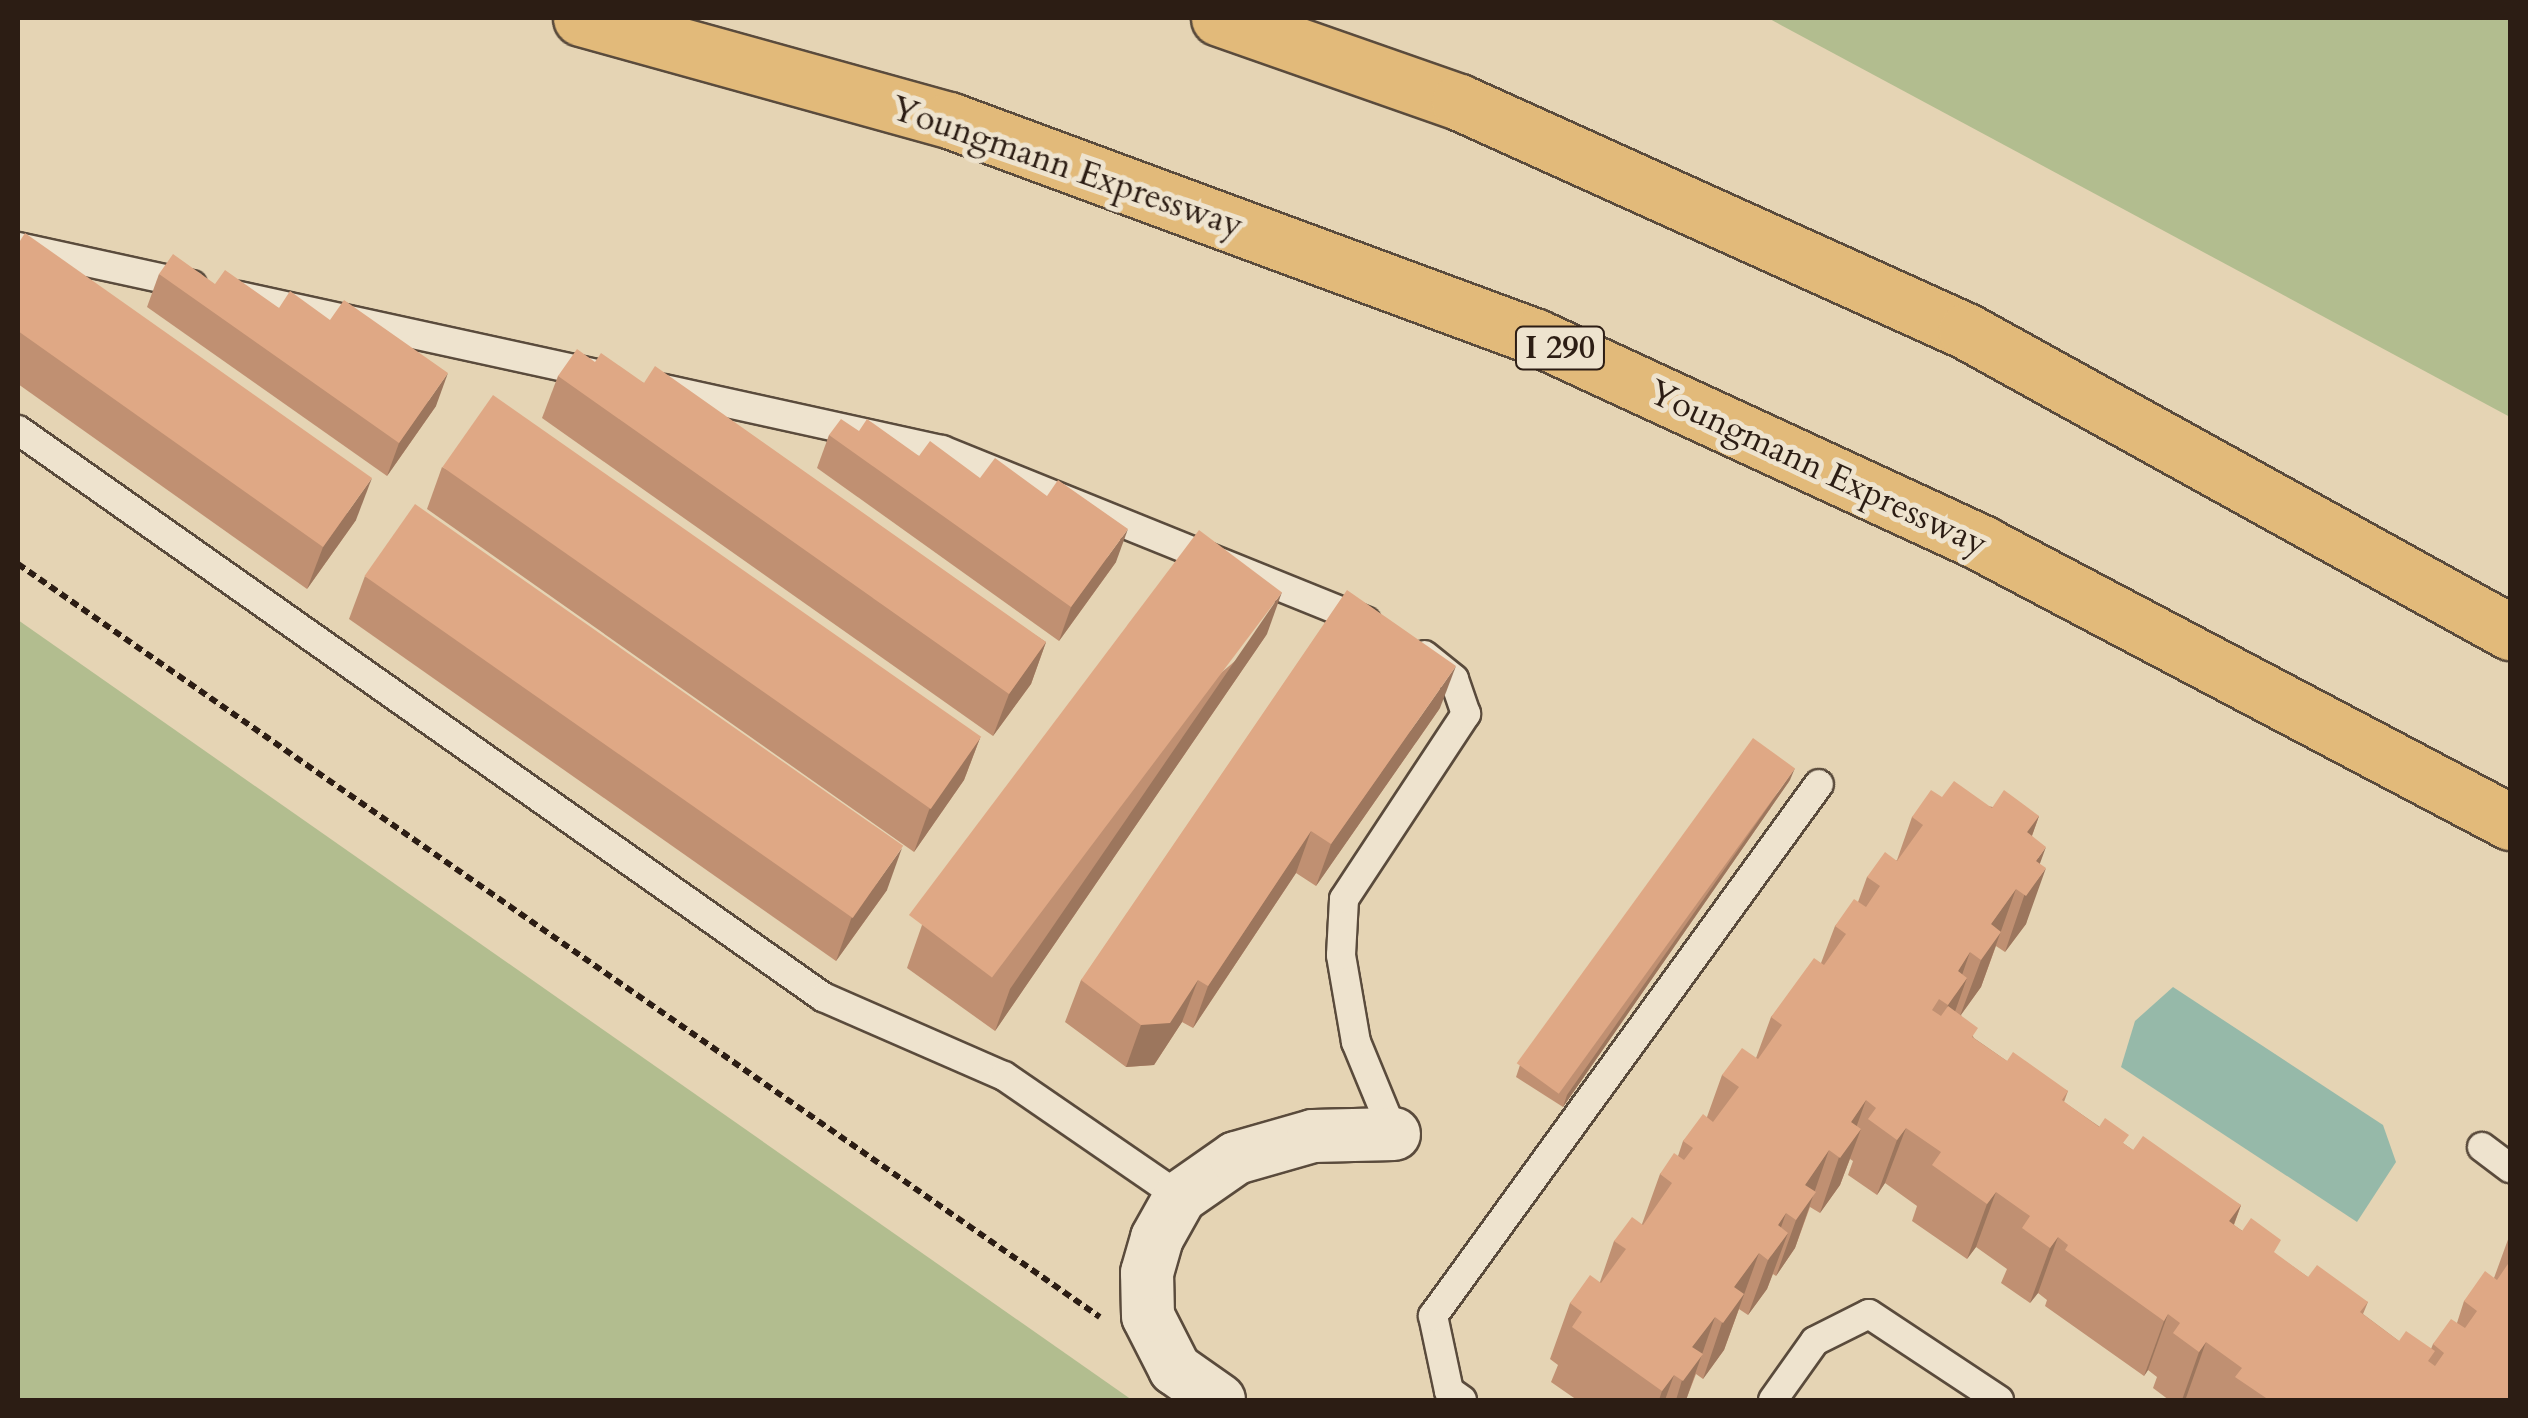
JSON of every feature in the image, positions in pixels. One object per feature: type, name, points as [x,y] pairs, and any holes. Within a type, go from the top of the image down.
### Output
[{"type":"highway","name":"Youngmann Expressway","points":[[582,18],[949,120],[1536,337],[1983,544],[2510,822]]},
{"type":"highway","points":[[1219,18],[1459,102],[1966,331],[2510,632]]},
{"type":"street","points":[[1219,1400],[1175,1369],[1148,1316],[1146,1273],[1157,1238],[1180,1197],[1236,1158],[1313,1136],[1394,1134]]},
{"type":"lane","points":[[18,247],[942,450],[1398,634],[1454,679],[1466,714],[1344,898],[1341,955],[1356,1042],[1394,1134]]},
{"type":"lane","points":[[18,430],[823,997],[1004,1076],[1180,1197]]},
{"type":"lane","points":[[1462,1400],[1449,1391],[1434,1316],[1820,784]]},
{"type":"lane","points":[[2482,1147],[2510,1168]]},
{"type":"lane","points":[[1773,1400],[1815,1341],[1869,1314],[1998,1400]]},
{"type":"path","points":[[18,564],[1110,1324]]},
{"type":"shaded area","points":[[1768,18],[2510,18],[2510,417]]},
{"type":"shaded area","points":[[18,620],[1132,1400],[18,1400]]},
{"type":"shaded area","points":[[2173,987],[2383,1125],[2396,1162],[2357,1222],[2121,1067],[2135,1021]]},
{"type":"building","points":[[25,233],[372,478],[323,547],[18,331],[18,244]]},
{"type":"building","points":[[173,254],[215,284],[225,270],[279,308],[290,291],[330,320],[344,300],[448,373],[399,443],[159,274]]},
{"type":"building","points":[[577,349],[595,362],[601,353],[644,383],[655,366],[1046,642],[1009,694],[558,376]]},
{"type":"building","points":[[493,395],[981,737],[931,809],[443,467]]},
{"type":"building","points":[[841,419],[859,431],[867,419],[919,456],[930,441],[980,478],[995,458],[1047,496],[1058,480],[1128,529],[1071,607],[829,435]]},
{"type":"building","points":[[415,504],[903,846],[853,918],[365,576]]},
{"type":"building","points":[[1199,530],[1282,593],[992,978],[909,915]]},
{"type":"building","points":[[1347,590],[1456,666],[1331,844],[1311,831],[1208,986],[1198,980],[1170,1023],[1141,1025],[1081,980]]},
{"type":"building","points":[[1753,738],[1795,769],[1559,1094],[1517,1063]]},
{"type":"building","points":[[1954,781],[1992,808],[2004,790],[2039,816],[2027,832],[2046,847],[2036,861],[2046,868],[2026,896],[2016,889],[1991,924],[2001,932],[1981,960],[1970,952],[1958,971],[1967,978],[1948,1005],[1939,999],[1932,1010],[1941,1016],[1948,1006],[1978,1028],[1972,1037],[2007,1061],[2013,1052],[2068,1091],[2062,1100],[2099,1127],[2105,1118],[2129,1135],[2123,1143],[2133,1150],[2143,1136],[2241,1205],[2229,1221],[2242,1231],[2251,1218],[2281,1240],[2274,1252],[2308,1277],[2317,1265],[2368,1302],[2360,1312],[2399,1341],[2406,1331],[2435,1351],[2428,1361],[2435,1366],[2444,1353],[2433,1344],[2451,1319],[2465,1328],[2477,1311],[2464,1301],[2485,1271],[2497,1280],[2510,1261],[2510,1400],[2269,1400],[2235,1377],[2242,1368],[2206,1342],[2199,1352],[2173,1333],[2180,1323],[2168,1314],[2164,1321],[2065,1250],[2068,1245],[2058,1237],[2050,1248],[2022,1228],[2030,1216],[1996,1192],[1987,1204],[1932,1165],[1941,1152],[1906,1128],[1897,1140],[1868,1119],[1876,1108],[1866,1100],[1851,1122],[1861,1129],[1840,1158],[1829,1150],[1805,1185],[1816,1192],[1796,1220],[1786,1213],[1778,1225],[1788,1233],[1768,1260],[1759,1253],[1734,1287],[1744,1294],[1723,1323],[1715,1317],[1692,1347],[1703,1354],[1683,1381],[1674,1375],[1662,1391],[1572,1327],[1582,1312],[1570,1303],[1590,1275],[1601,1283],[1626,1249],[1614,1241],[1632,1217],[1643,1225],[1672,1183],[1660,1174],[1674,1153],[1684,1160],[1693,1148],[1683,1141],[1703,1114],[1713,1122],[1739,1087],[1722,1075],[1742,1048],[1758,1059],[1782,1025],[1771,1017],[1814,958],[1824,965],[1846,934],[1835,926],[1854,899],[1866,907],[1880,886],[1867,877],[1885,852],[1897,861],[1923,825],[1912,817],[1931,790],[1942,797]]}]
